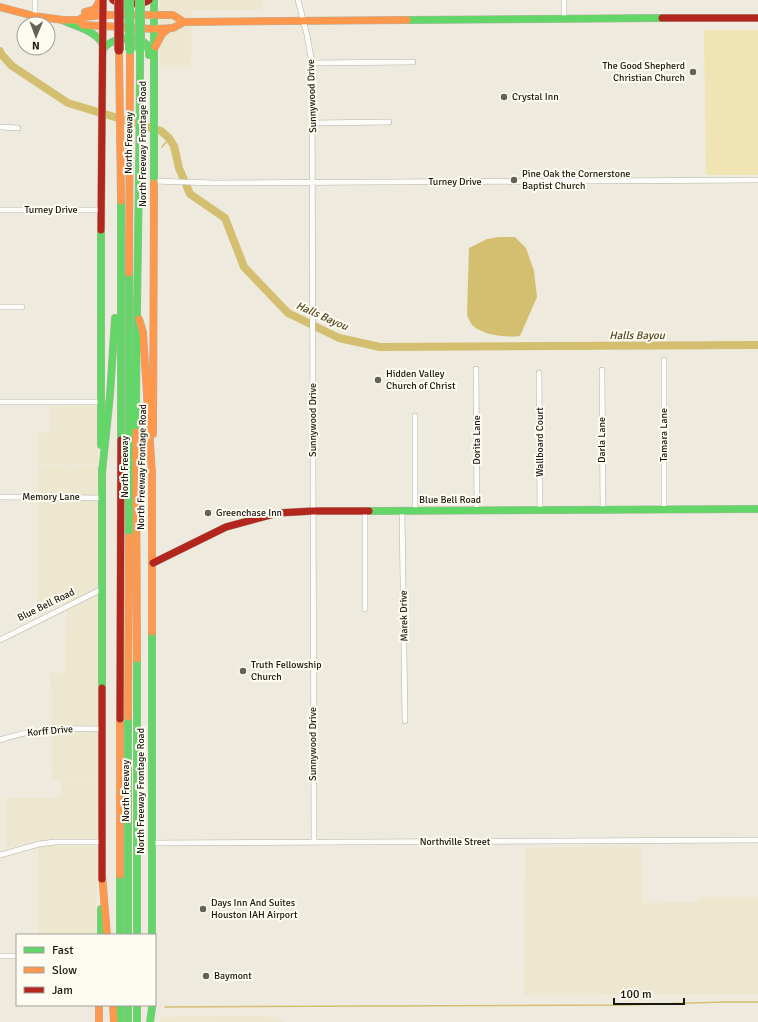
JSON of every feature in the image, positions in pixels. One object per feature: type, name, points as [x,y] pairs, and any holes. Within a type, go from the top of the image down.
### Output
[{"type":"main road","points":[[63,20],[97,8],[100,0]]},
{"type":"main road","points":[[101,934],[103,0]]},
{"type":"main road","points":[[113,0],[117,3],[145,2],[149,0]]},
{"type":"main road","name":"North Freeway","points":[[119,0],[120,105],[125,147],[128,934]]},
{"type":"main road","name":"North Freeway","points":[[120,934],[120,299],[125,147],[130,108],[129,0]]},
{"type":"main road","name":"North Freeway","points":[[137,934],[136,311],[140,147],[140,0]]},
{"type":"main road","name":"North Freeway Frontage Road","points":[[152,934],[154,0]]},
{"type":"main road","points":[[0,7],[30,16]]},
{"type":"main road","points":[[56,19],[78,20],[84,16],[103,14],[173,15],[184,22]]},
{"type":"main road","points":[[78,20],[83,25],[173,28],[184,22],[758,18]]},
{"type":"main road","points":[[63,20],[93,33],[99,38],[102,48]]},
{"type":"main road","points":[[154,49],[162,34],[168,28]]},
{"type":"main road","points":[[102,48],[108,42],[114,40],[143,41],[146,43],[150,51],[150,83],[154,111]]},
{"type":"main road","points":[[102,473],[110,395],[115,318],[120,299]]},
{"type":"main road","points":[[136,311],[143,332],[152,474]]},
{"type":"main road","name":"Blue Bell Road","points":[[153,562],[226,527],[278,513],[313,511],[758,509]]},
{"type":"main road","points":[[102,874],[107,934]]},
{"type":"main road","points":[[99,1006],[99,1022]]},
{"type":"main road","points":[[113,1006],[114,1022]]},
{"type":"main road","points":[[120,1006],[120,1022]]},
{"type":"main road","points":[[128,1006],[128,1022]]},
{"type":"main road","points":[[137,1006],[137,1022]]},
{"type":"main road","points":[[151,1022],[152,1006]]},
{"type":"street","points":[[34,16],[35,0]]},
{"type":"street","name":"Sunnywood Drive","points":[[298,0],[312,63],[314,842]]},
{"type":"street","points":[[564,0],[564,19]]},
{"type":"street","points":[[312,63],[413,62]]},
{"type":"street","points":[[313,123],[389,122]]},
{"type":"street","points":[[0,128],[18,128]]},
{"type":"street","name":"Turney Drive","points":[[153,181],[312,182],[758,180]]},
{"type":"street","name":"Turney Drive","points":[[0,210],[102,210]]},
{"type":"street","points":[[0,307],[22,307]]},
{"type":"street","name":"Tamara Lane","points":[[664,360],[664,509]]},
{"type":"street","name":"Dorita Lane","points":[[476,369],[477,511]]},
{"type":"street","name":"Darla Lane","points":[[602,370],[603,510]]},
{"type":"street","name":"Wallboard Court","points":[[539,373],[540,510]]},
{"type":"street","points":[[0,402],[101,402]]},
{"type":"street","points":[[415,416],[415,511]]},
{"type":"street","name":"Memory Lane","points":[[0,497],[102,498]]},
{"type":"street","points":[[365,511],[365,610]]},
{"type":"street","name":"Marek Drive","points":[[402,511],[405,721]]},
{"type":"street","name":"Blue Bell Road","points":[[0,640],[102,589]]},
{"type":"street","name":"Korff Drive","points":[[0,740],[14,735],[41,730],[102,729]]},
{"type":"street","name":"Northville Street","points":[[152,843],[758,840]]},
{"type":"street","points":[[0,855],[39,844],[55,842],[101,842]]},
{"type":"street","points":[[0,956],[16,956]]},
{"type":"shaded area","points":[[160,0],[262,0],[262,10],[192,10],[191,67],[160,67]]},
{"type":"shaded area","points":[[704,30],[758,30],[758,175],[706,175]]},
{"type":"shaded area","points":[[515,237],[526,248],[534,271],[537,297],[520,336],[508,337],[483,332],[473,326],[467,315],[469,248],[487,239]]},
{"type":"shaded area","points":[[98,405],[98,465],[38,464],[37,433],[51,432],[50,406]]},
{"type":"shaded area","points":[[38,465],[98,466],[98,780],[52,780],[51,673],[65,673],[67,602],[37,616]]},
{"type":"shaded area","points":[[61,781],[98,781],[96,934],[38,934],[38,840],[7,849],[6,798],[61,798]]},
{"type":"shaded area","points":[[641,846],[643,903],[699,902],[699,897],[758,897],[758,994],[524,995],[525,848]]},
{"type":"shaded area","points":[[160,1017],[270,1017],[286,1022],[160,1022]]},
{"type":"waterway","name":"Halls Bayou","points":[[0,51],[12,66],[68,103],[161,131],[169,138],[174,146],[179,168],[190,194],[225,218],[244,267],[288,313],[339,338],[380,347],[758,345]]},
{"type":"waterway","points":[[162,147],[169,139]]},
{"type":"waterway","points":[[165,1007],[625,1005],[758,1002]]},
{"type":"traffic: fast","points":[[129,0],[130,50]]},
{"type":"traffic: fast","points":[[140,0],[140,50]]},
{"type":"traffic: fast","points":[[154,0],[154,183]]},
{"type":"traffic: fast","points":[[407,20],[662,18]]},
{"type":"traffic: fast","points":[[62,20],[89,32],[102,43]]},
{"type":"traffic: fast","points":[[103,49],[106,45],[115,41],[121,39],[132,39],[145,43],[149,47],[149,55]]},
{"type":"traffic: fast","points":[[136,432],[140,50]]},
{"type":"traffic: fast","points":[[121,201],[121,440]]},
{"type":"traffic: fast","points":[[101,230],[101,445]]},
{"type":"traffic: fast","points":[[129,273],[129,537]]},
{"type":"traffic: fast","points":[[102,473],[110,395],[115,318]]},
{"type":"traffic: fast","points":[[102,469],[102,688]]},
{"type":"traffic: fast","points":[[369,511],[758,509]]},
{"type":"traffic: fast","points":[[152,632],[152,934]]},
{"type":"traffic: fast","points":[[137,659],[137,934]]},
{"type":"traffic: fast","points":[[128,717],[128,934]]},
{"type":"traffic: fast","points":[[120,875],[120,934]]},
{"type":"traffic: fast","points":[[101,909],[101,934]]},
{"type":"traffic: fast","points":[[120,1006],[120,1022]]},
{"type":"traffic: fast","points":[[128,1006],[128,1022]]},
{"type":"traffic: fast","points":[[137,1006],[137,1022]]},
{"type":"traffic: fast","points":[[150,1022],[152,1008]]},
{"type":"traffic: slow","points":[[85,12],[95,9],[100,0]]},
{"type":"traffic: slow","points":[[0,7],[34,16],[63,20],[78,20],[84,17],[103,15]]},
{"type":"traffic: slow","points":[[103,15],[173,15],[184,22]]},
{"type":"traffic: slow","points":[[78,20],[83,25],[103,26]]},
{"type":"traffic: slow","points":[[103,26],[154,29],[173,28],[184,22],[407,20]]},
{"type":"traffic: slow","points":[[155,47],[162,34],[169,28]]},
{"type":"traffic: slow","points":[[119,50],[121,201]]},
{"type":"traffic: slow","points":[[129,273],[130,50]]},
{"type":"traffic: slow","points":[[153,434],[154,183]]},
{"type":"traffic: slow","points":[[139,319],[143,332],[152,474]]},
{"type":"traffic: slow","points":[[136,432],[137,659]]},
{"type":"traffic: slow","points":[[152,470],[152,632]]},
{"type":"traffic: slow","points":[[128,717],[129,537]]},
{"type":"traffic: slow","points":[[120,719],[120,875]]},
{"type":"traffic: slow","points":[[102,874],[107,934]]},
{"type":"traffic: slow","points":[[99,1006],[99,1022]]},
{"type":"traffic: slow","points":[[113,1006],[114,1022]]},
{"type":"traffic: jam","points":[[101,230],[103,0]]},
{"type":"traffic: jam","points":[[113,0],[120,3],[131,4],[142,3],[149,0]]},
{"type":"traffic: jam","points":[[119,0],[119,50]]},
{"type":"traffic: jam","points":[[662,18],[758,18]]},
{"type":"traffic: jam","points":[[120,719],[121,440]]},
{"type":"traffic: jam","points":[[153,563],[226,527],[278,513],[313,511],[369,511]]},
{"type":"traffic: jam","points":[[102,688],[102,879]]},
{"type":"place","name":"The Good Shepherd Christian Church","points":[[693,72]]},
{"type":"place","name":"Crystal Inn","points":[[504,97]]},
{"type":"place","name":"Pine Oak the Cornerstone Baptist Church","points":[[514,180]]},
{"type":"place","name":"Hidden Valley Church of Christ","points":[[378,380]]},
{"type":"place","name":"Greenchase Inn","points":[[208,513]]},
{"type":"place","name":"Truth Fellowship Church","points":[[243,671]]},
{"type":"place","name":"Days Inn And Suites Houston IAH Airport","points":[[203,909]]},
{"type":"place","name":"Baymont","points":[[206,976]]}]
